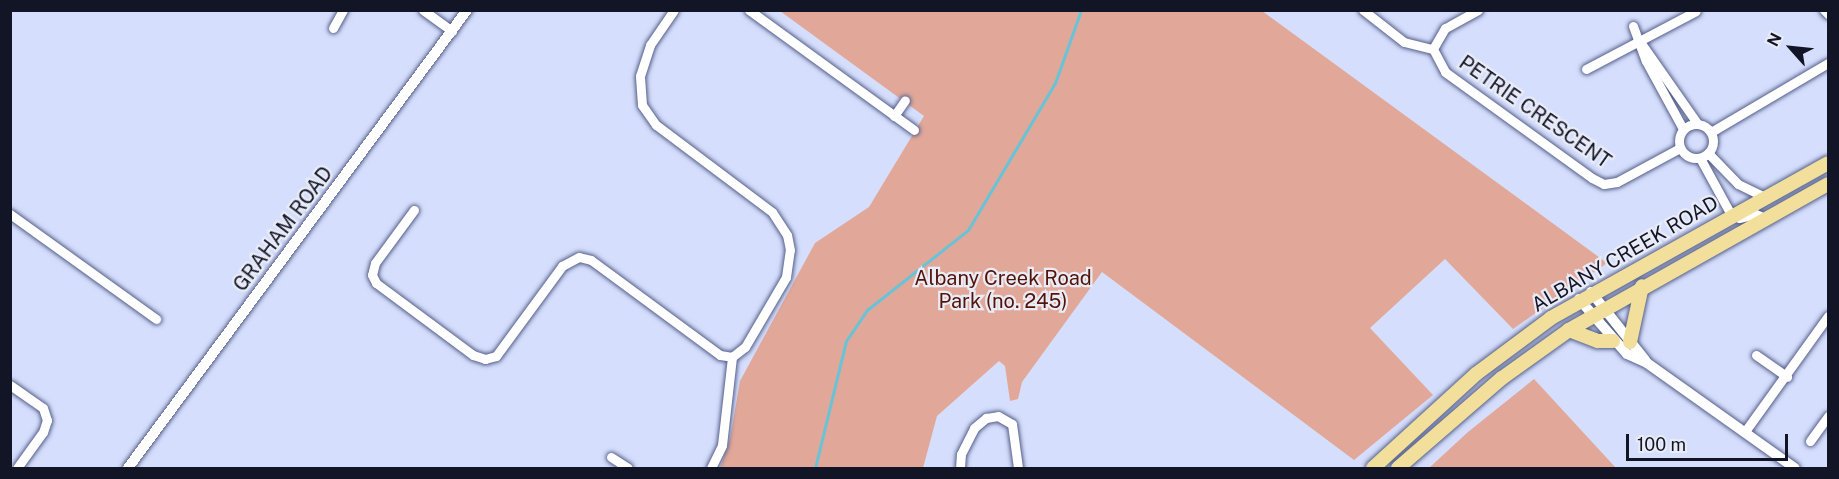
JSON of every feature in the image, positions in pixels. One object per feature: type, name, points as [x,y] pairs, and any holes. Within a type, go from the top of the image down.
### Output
[{"type":"main road","name":"ALBANY CREEK ROAD","points":[[1372,468],[1490,362],[1585,296],[1828,163]]},
{"type":"main road","name":"ALBANY CREEK ROAD","points":[[1398,468],[1502,378],[1569,330],[1641,286],[1828,184]]},
{"type":"main road","points":[[1630,342],[1641,286]]},
{"type":"main road","points":[[1569,330],[1598,341],[1613,341]]},
{"type":"street","points":[[333,28],[344,10]]},
{"type":"street","points":[[423,10],[452,31]]},
{"type":"street","name":"GRAHAM ROAD","points":[[128,468],[467,10]]},
{"type":"street","points":[[674,10],[650,45],[640,76],[642,105],[656,125],[772,212],[787,235],[790,250],[786,277],[745,347],[732,357],[722,445],[711,468]]},
{"type":"street","points":[[749,10],[914,130]]},
{"type":"street","points":[[1363,10],[1404,42],[1433,49],[1445,28],[1478,10]]},
{"type":"street","points":[[1824,10],[1828,14]]},
{"type":"street","points":[[1586,69],[1696,11]]},
{"type":"street","points":[[1633,26],[1646,61],[1683,129],[1680,148],[1687,156],[1704,156],[1738,184],[1765,197]]},
{"type":"street","points":[[1640,41],[1654,56],[1697,123],[1711,132],[1713,144],[1704,156]]},
{"type":"street","name":"PETRIE CRESCENT","points":[[1433,49],[1445,72],[1604,184],[1626,178],[1680,148]]},
{"type":"street","points":[[1711,132],[1826,67]]},
{"type":"street","points":[[894,116],[905,100]]},
{"type":"street","points":[[1683,129],[1697,123]]},
{"type":"street","points":[[1704,156],[1721,201],[1733,215],[1744,218],[1756,214],[1765,218]]},
{"type":"street","points":[[414,210],[375,263],[372,275],[376,283],[473,355],[485,359],[496,356],[562,266],[579,257],[591,260],[720,355],[732,357]]},
{"type":"street","points":[[10,214],[156,319]]},
{"type":"street","points":[[1585,296],[1613,341],[1627,354],[1647,363],[1746,430],[1795,468]]},
{"type":"street","points":[[1597,312],[1630,342],[1647,363]]},
{"type":"street","points":[[1746,430],[1787,377],[1828,316]]},
{"type":"street","points":[[1756,355],[1787,377]]},
{"type":"street","points":[[10,385],[43,408],[47,420],[43,432],[16,468]]},
{"type":"street","points":[[960,468],[961,454],[974,428],[986,418],[998,416],[1012,424],[1018,468]]},
{"type":"street","points":[[1810,441],[1828,416]]},
{"type":"street","points":[[611,457],[628,468]]},
{"type":"green space","name":"Albany Creek Road Park (no. 245)","points":[[780,11],[1262,11],[1607,263],[1513,329],[1445,259],[1370,328],[1433,395],[1354,460],[1102,272],[1022,382],[1018,399],[1010,401],[1005,366],[999,361],[937,416],[923,468],[720,468],[730,439],[740,381],[815,243],[869,207],[924,116]]},
{"type":"green space","points":[[1534,379],[1616,468],[1429,468],[1468,432]]},
{"type":"waterway","points":[[815,468],[846,341],[867,310],[968,230],[1055,83],[1081,10]]}]
